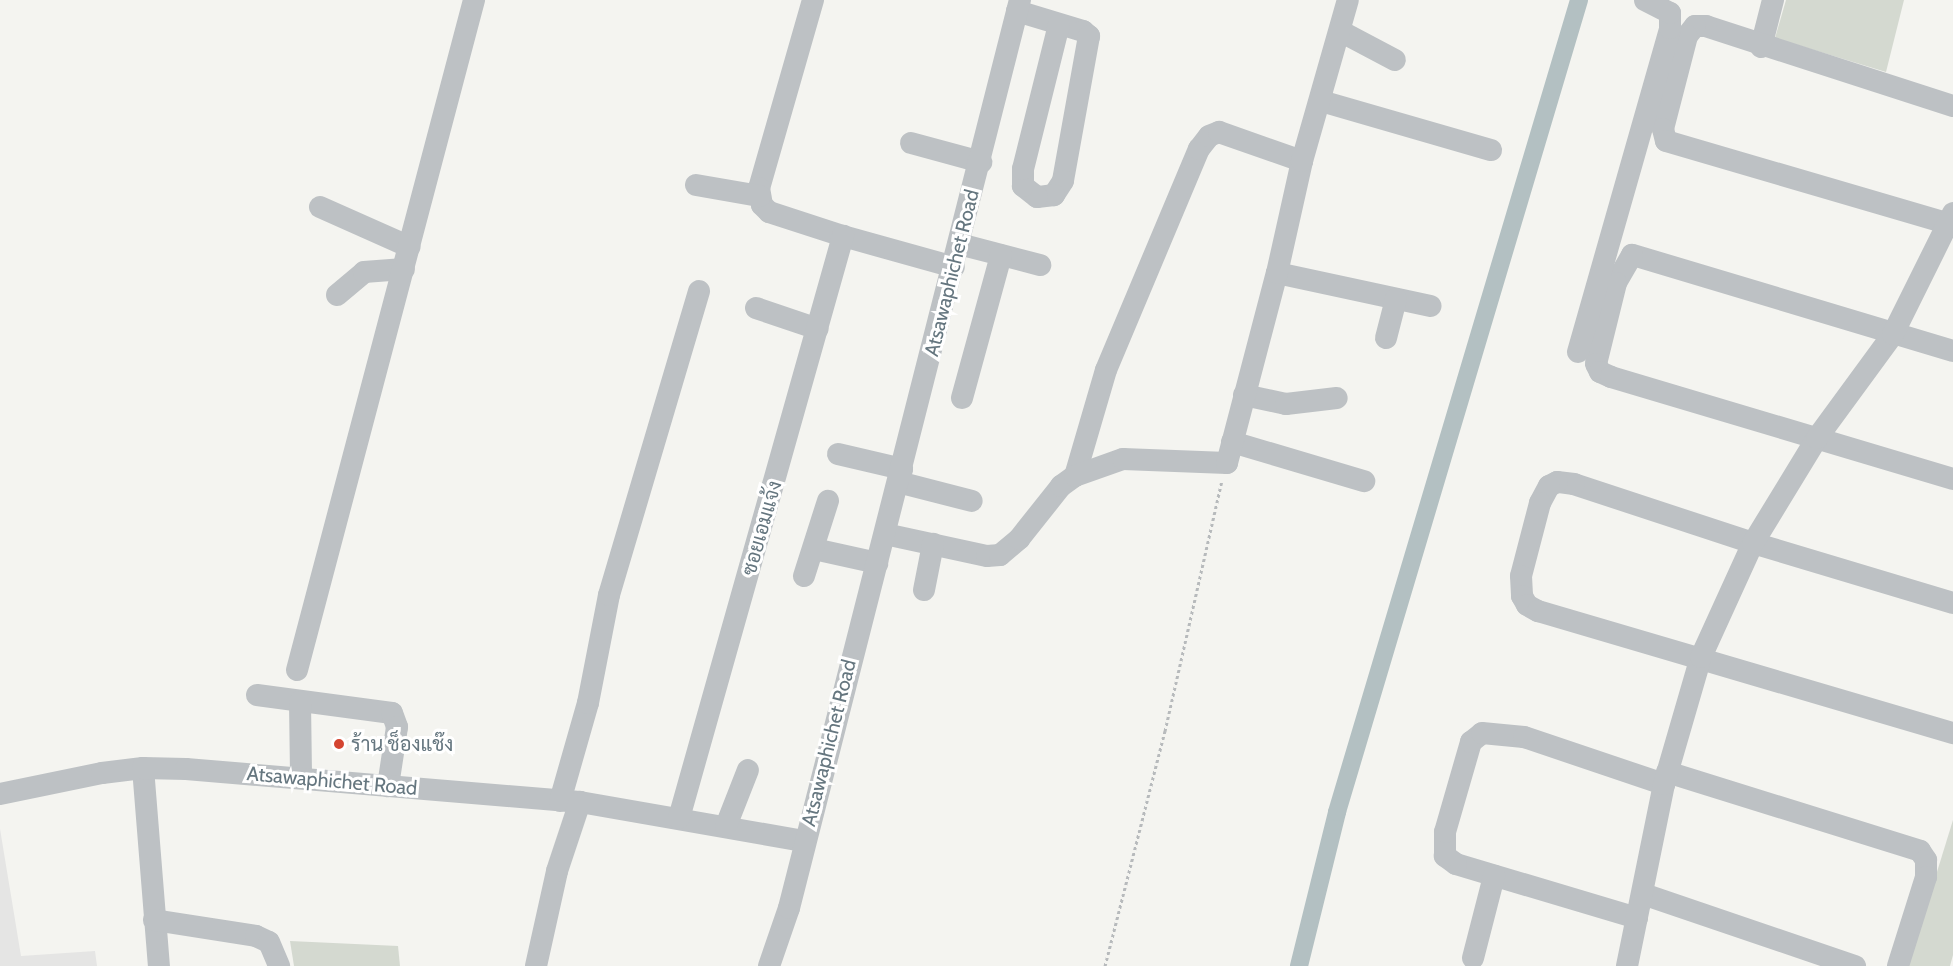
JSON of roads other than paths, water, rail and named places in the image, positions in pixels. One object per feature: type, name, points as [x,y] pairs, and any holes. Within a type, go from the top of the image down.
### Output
[{"type":"street","points":[[297,670],[474,0]]},
{"type":"street","points":[[813,0],[759,188],[760,196],[769,212],[843,236],[954,267]]},
{"type":"street","points":[[1229,452],[1277,273],[1302,161],[1348,0]]},
{"type":"street","points":[[1578,352],[1670,28],[1670,13],[1645,0]]},
{"type":"street","points":[[1761,47],[1773,0]]},
{"type":"street","points":[[1019,6],[1059,25],[1083,31],[1089,36],[1090,44],[1063,182],[1054,195],[1037,197],[1023,186],[1023,169],[1059,25]]},
{"type":"street","name":"Atsawaphichet Road","points":[[0,794],[143,768],[301,777],[570,802],[679,818],[803,841],[885,534],[1019,6]]},
{"type":"street","points":[[1627,966],[1666,778],[1701,657],[1753,543],[1817,438],[1893,334],[1952,221],[1666,141],[1666,112],[1688,36],[1695,27],[1706,26],[1761,47],[1953,106]]},
{"type":"street","points":[[1340,31],[1395,60]]},
{"type":"street","points":[[1321,101],[1491,150]]},
{"type":"street","points":[[1075,476],[1106,370],[1199,150],[1209,136],[1219,132],[1302,161]]},
{"type":"street","points":[[911,143],[981,162]]},
{"type":"street","points":[[696,185],[760,196]]},
{"type":"street","points":[[320,207],[410,247]]},
{"type":"street","name":"ซอยเอมแจ้ง","points":[[679,818],[843,236]]},
{"type":"street","points":[[958,244],[1040,265]]},
{"type":"street","points":[[962,398],[1001,255]]},
{"type":"street","points":[[1953,351],[1632,255],[1616,283],[1597,351],[1600,372],[1953,479]]},
{"type":"street","points":[[337,295],[363,272],[404,269]]},
{"type":"street","points":[[1277,273],[1431,306]]},
{"type":"street","points":[[536,966],[557,871],[604,614],[699,291]]},
{"type":"street","points":[[1386,338],[1396,299]]},
{"type":"street","points":[[756,308],[818,329]]},
{"type":"street","points":[[1244,395],[1286,404],[1337,398]]},
{"type":"street","points":[[885,534],[987,556],[1000,555],[1019,539],[1061,486],[1075,476],[1123,459],[1229,452],[1364,481]]},
{"type":"street","points":[[838,454],[972,501]]},
{"type":"street","points":[[1953,603],[1753,543],[1574,484],[1557,482],[1549,486],[1540,503],[1521,576],[1527,605],[1953,733]]},
{"type":"street","points":[[804,576],[828,501]]},
{"type":"street","points":[[924,590],[933,544]]},
{"type":"street","points":[[814,549],[877,563]]},
{"type":"street","points":[[257,695],[387,712],[396,717],[387,786]]},
{"type":"street","points":[[300,702],[301,777]]},
{"type":"street","points":[[1637,918],[1456,864],[1445,856],[1443,848],[1471,742],[1482,733],[1524,737],[1920,851],[1926,860],[1926,877],[1898,966]]},
{"type":"street","points":[[143,768],[159,966]]},
{"type":"street","points":[[726,826],[748,770]]},
{"type":"street","points":[[770,966],[789,908],[803,841]]},
{"type":"street","points":[[1473,958],[1494,876]]},
{"type":"street","points":[[1643,894],[1855,966]]},
{"type":"street","points":[[154,920],[256,936],[269,942],[279,966]]},
{"type":"waterway","points":[[1299,966],[1337,812],[1579,0]]},
{"type":"place","name":"ร้าน ช็องแช๊ง","points":[[339,744]]}]
